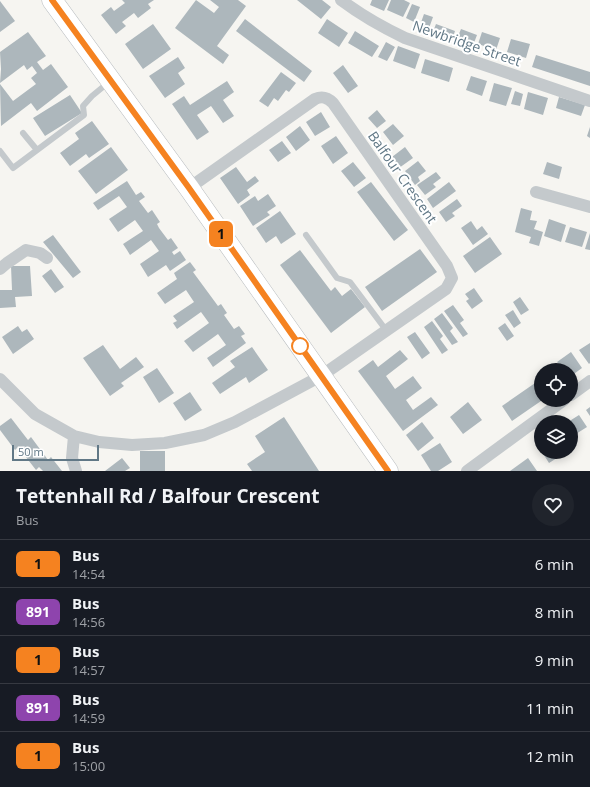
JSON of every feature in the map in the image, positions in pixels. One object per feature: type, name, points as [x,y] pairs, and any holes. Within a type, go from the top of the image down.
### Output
[{"type":"highway","points":[[52,0],[189,188],[388,471]]},
{"type":"street","name":"Newbridge Street","points":[[341,0],[380,26],[405,38],[590,101]]},
{"type":"street","name":"Balfour Crescent","points":[[0,379],[35,414],[74,436],[99,442],[132,445],[165,443],[204,435],[235,422],[321,376],[446,289],[452,278],[447,266],[329,99],[320,97],[315,99],[189,188]]},
{"type":"street","points":[[536,192],[590,207]]},
{"type":"street","points":[[0,269],[26,250],[40,253],[47,258]]},
{"type":"street","points":[[578,390],[590,381]]},
{"type":"street","points":[[467,471],[554,407]]},
{"type":"street","points":[[74,436],[72,458],[76,471]]},
{"type":"lane","points":[[0,151],[13,168],[84,114],[83,106],[92,96],[111,81]]},
{"type":"lane","points":[[23,133],[37,150]]},
{"type":"lane","points":[[306,235],[337,278],[350,282],[386,330]]},
{"type":"building","points":[[122,0],[154,0],[148,4],[151,8],[138,18],[134,13],[122,22],[126,26],[116,34],[101,15],[111,7],[114,11],[125,3]]},
{"type":"building","points":[[196,0],[214,13],[219,7],[210,0],[238,0],[246,6],[217,46],[229,55],[223,64],[175,28]]},
{"type":"building","points":[[297,0],[322,0],[331,7],[321,19]]},
{"type":"building","points":[[372,0],[389,0],[384,11],[370,5]]},
{"type":"building","points":[[391,0],[404,0],[410,3],[403,17],[387,10]]},
{"type":"building","points":[[0,1],[15,21],[0,32]]},
{"type":"building","points":[[412,4],[420,7],[414,22],[406,18]]},
{"type":"building","points":[[424,14],[433,17],[428,31],[419,28]]},
{"type":"building","points":[[245,19],[312,71],[304,82],[236,31]]},
{"type":"building","points":[[327,19],[348,33],[339,47],[318,33]]},
{"type":"building","points":[[153,24],[171,49],[143,69],[125,44]]},
{"type":"building","points":[[436,24],[455,31],[451,43],[431,37]]},
{"type":"building","points":[[461,29],[477,35],[472,48],[456,41]]},
{"type":"building","points":[[355,31],[379,46],[372,57],[348,43]]},
{"type":"building","points":[[28,32],[46,56],[37,62],[43,70],[51,64],[68,87],[37,111],[31,103],[1,126],[0,84],[13,101],[36,84],[31,78],[37,73],[32,66],[27,70],[24,65],[0,83],[0,52]]},
{"type":"building","points":[[482,32],[500,38],[496,50],[478,44]]},
{"type":"building","points":[[511,39],[530,44],[526,58],[507,52]]},
{"type":"building","points":[[386,42],[395,47],[387,61],[378,57]]},
{"type":"building","points":[[398,46],[420,54],[415,69],[393,61]]},
{"type":"building","points":[[536,55],[590,72],[590,86],[532,67]]},
{"type":"building","points":[[178,57],[185,68],[178,73],[185,84],[165,98],[149,76]]},
{"type":"building","points":[[425,59],[453,68],[449,82],[421,73]]},
{"type":"building","points":[[343,65],[358,86],[348,93],[333,73]]},
{"type":"building","points":[[281,72],[296,83],[289,92],[286,90],[278,101],[274,98],[268,107],[259,101]]},
{"type":"building","points":[[471,76],[487,81],[482,96],[466,90]]},
{"type":"building","points":[[227,81],[234,92],[223,100],[234,116],[223,123],[211,106],[197,115],[209,132],[197,140],[172,104],[184,96],[190,105]]},
{"type":"building","points":[[494,83],[512,88],[506,106],[489,101]]},
{"type":"building","points":[[515,91],[523,94],[520,106],[511,104]]},
{"type":"building","points":[[528,92],[548,98],[543,115],[524,109]]},
{"type":"building","points":[[70,95],[82,113],[45,136],[33,118]]},
{"type":"building","points":[[559,97],[585,105],[581,116],[556,108]]},
{"type":"building","points":[[377,110],[386,121],[377,128],[368,118]]},
{"type":"building","points":[[321,112],[330,127],[315,136],[306,122]]},
{"type":"building","points":[[92,121],[109,144],[89,158],[86,154],[70,166],[60,153],[79,139],[75,133]]},
{"type":"building","points":[[393,124],[404,136],[393,145],[383,132]]},
{"type":"building","points":[[300,126],[310,140],[296,151],[286,137]]},
{"type":"building","points":[[590,127],[590,138],[587,136]]},
{"type":"building","points":[[336,136],[348,153],[333,164],[321,146]]},
{"type":"building","points":[[282,141],[291,153],[278,162],[269,150]]},
{"type":"building","points":[[111,147],[128,170],[96,194],[78,171]]},
{"type":"building","points":[[405,147],[413,158],[399,168],[392,157]]},
{"type":"building","points":[[418,161],[426,171],[418,177],[420,181],[415,185],[405,171]]},
{"type":"building","points":[[353,162],[366,178],[354,187],[341,171]]},
{"type":"building","points":[[547,162],[562,167],[559,179],[543,174]]},
{"type":"building","points":[[236,167],[247,182],[255,176],[259,181],[247,190],[250,195],[238,204],[220,178]]},
{"type":"building","points":[[436,172],[441,178],[433,184],[436,187],[425,195],[417,185]]},
{"type":"building","points":[[127,181],[136,195],[141,192],[145,197],[139,201],[148,213],[152,210],[160,222],[157,224],[159,228],[168,240],[171,238],[178,248],[172,252],[174,255],[180,251],[186,260],[170,271],[166,265],[148,277],[140,264],[159,251],[151,240],[130,255],[123,244],[143,231],[135,220],[118,232],[109,219],[127,207],[119,196],[98,210],[93,203]]},
{"type":"building","points":[[371,182],[408,230],[394,241],[357,192]]},
{"type":"building","points":[[449,182],[456,191],[433,208],[427,199]]},
{"type":"building","points":[[268,194],[276,206],[267,212],[270,215],[253,226],[240,206],[255,196],[258,201]]},
{"type":"building","points":[[457,199],[462,206],[452,213],[455,216],[446,222],[439,212]]},
{"type":"building","points":[[521,208],[532,211],[530,220],[537,221],[534,229],[543,232],[539,246],[529,243],[531,237],[515,232]]},
{"type":"building","points":[[280,211],[296,234],[281,244],[276,236],[266,243],[256,228]]},
{"type":"building","points":[[549,219],[566,225],[561,242],[544,236]]},
{"type":"building","points":[[471,221],[477,230],[482,226],[488,234],[473,245],[461,228]]},
{"type":"building","points":[[570,227],[587,232],[582,247],[565,242]]},
{"type":"building","points":[[590,233],[590,250],[585,249]]},
{"type":"building","points":[[53,235],[81,272],[73,278],[43,242]]},
{"type":"building","points":[[490,237],[502,254],[475,273],[463,256]]},
{"type":"building","points":[[420,249],[437,272],[382,311],[365,287]]},
{"type":"building","points":[[300,250],[331,291],[335,287],[342,296],[351,289],[365,307],[331,333],[280,265]]},
{"type":"building","points":[[190,262],[196,270],[193,272],[218,306],[221,304],[227,313],[224,315],[234,329],[239,326],[245,334],[241,336],[246,343],[213,367],[207,358],[226,345],[218,334],[193,352],[184,341],[209,323],[201,312],[177,329],[173,323],[177,321],[173,316],[194,302],[186,290],[165,304],[157,293],[177,279],[174,273]]},
{"type":"building","points":[[11,266],[30,266],[32,296],[15,297],[16,307],[0,308],[0,290],[12,290]]},
{"type":"building","points":[[51,269],[64,287],[55,293],[42,276]]},
{"type":"building","points":[[474,288],[483,301],[472,309],[466,301],[469,299],[465,294]]},
{"type":"building","points":[[520,297],[529,310],[521,315],[513,302]]},
{"type":"building","points":[[453,305],[464,320],[460,323],[468,334],[463,337],[444,311]]},
{"type":"building","points":[[513,310],[521,323],[514,328],[505,315]]},
{"type":"building","points":[[442,313],[453,328],[450,331],[458,342],[452,345],[434,319]]},
{"type":"building","points":[[432,321],[443,336],[440,339],[448,350],[442,354],[424,327]]},
{"type":"building","points":[[505,323],[514,336],[507,341],[498,328]]},
{"type":"building","points":[[18,326],[22,332],[27,329],[34,339],[13,354],[2,337]]},
{"type":"building","points":[[415,332],[430,353],[422,359],[407,337]]},
{"type":"building","points":[[590,343],[590,363],[589,364],[579,350]]},
{"type":"building","points":[[103,345],[120,369],[136,357],[144,367],[121,383],[124,386],[110,396],[83,358]]},
{"type":"building","points":[[252,347],[268,370],[249,383],[246,377],[220,394],[212,383],[235,367],[230,361]]},
{"type":"building","points":[[400,350],[408,359],[386,376],[395,389],[413,376],[422,388],[406,400],[413,410],[431,397],[438,405],[403,431],[358,371],[373,360],[378,367]]},
{"type":"building","points":[[571,352],[582,368],[578,371],[578,363],[557,362]]},
{"type":"building","points":[[157,368],[174,393],[159,403],[143,377]]},
{"type":"building","points":[[534,384],[534,406],[512,421],[502,406]]},
{"type":"building","points":[[190,392],[202,410],[185,421],[173,403]]},
{"type":"building","points":[[468,402],[482,420],[463,434],[450,417]]},
{"type":"building","points":[[590,407],[590,416],[586,410]]},
{"type":"building","points":[[578,416],[587,427],[578,433]]},
{"type":"building","points":[[284,417],[319,471],[252,471],[247,464],[265,452],[255,436]]},
{"type":"building","points":[[11,418],[28,440],[31,437],[48,460],[51,457],[62,471],[43,471],[39,467],[36,470],[18,447],[15,450],[0,430],[0,426]]},
{"type":"building","points":[[422,422],[434,438],[418,451],[406,435]]},
{"type":"building","points":[[440,443],[452,462],[438,471],[431,471],[421,455]]},
{"type":"building","points":[[140,451],[165,451],[165,471],[140,471]]},
{"type":"building","points":[[122,458],[130,468],[125,471],[105,471]]},
{"type":"building","points":[[528,458],[537,471],[510,471]]},
{"type":"building","points":[[546,459],[555,459],[549,463]]},
{"type":"bus line","name":"1","points":[[52,0],[189,188],[388,471]]}]
